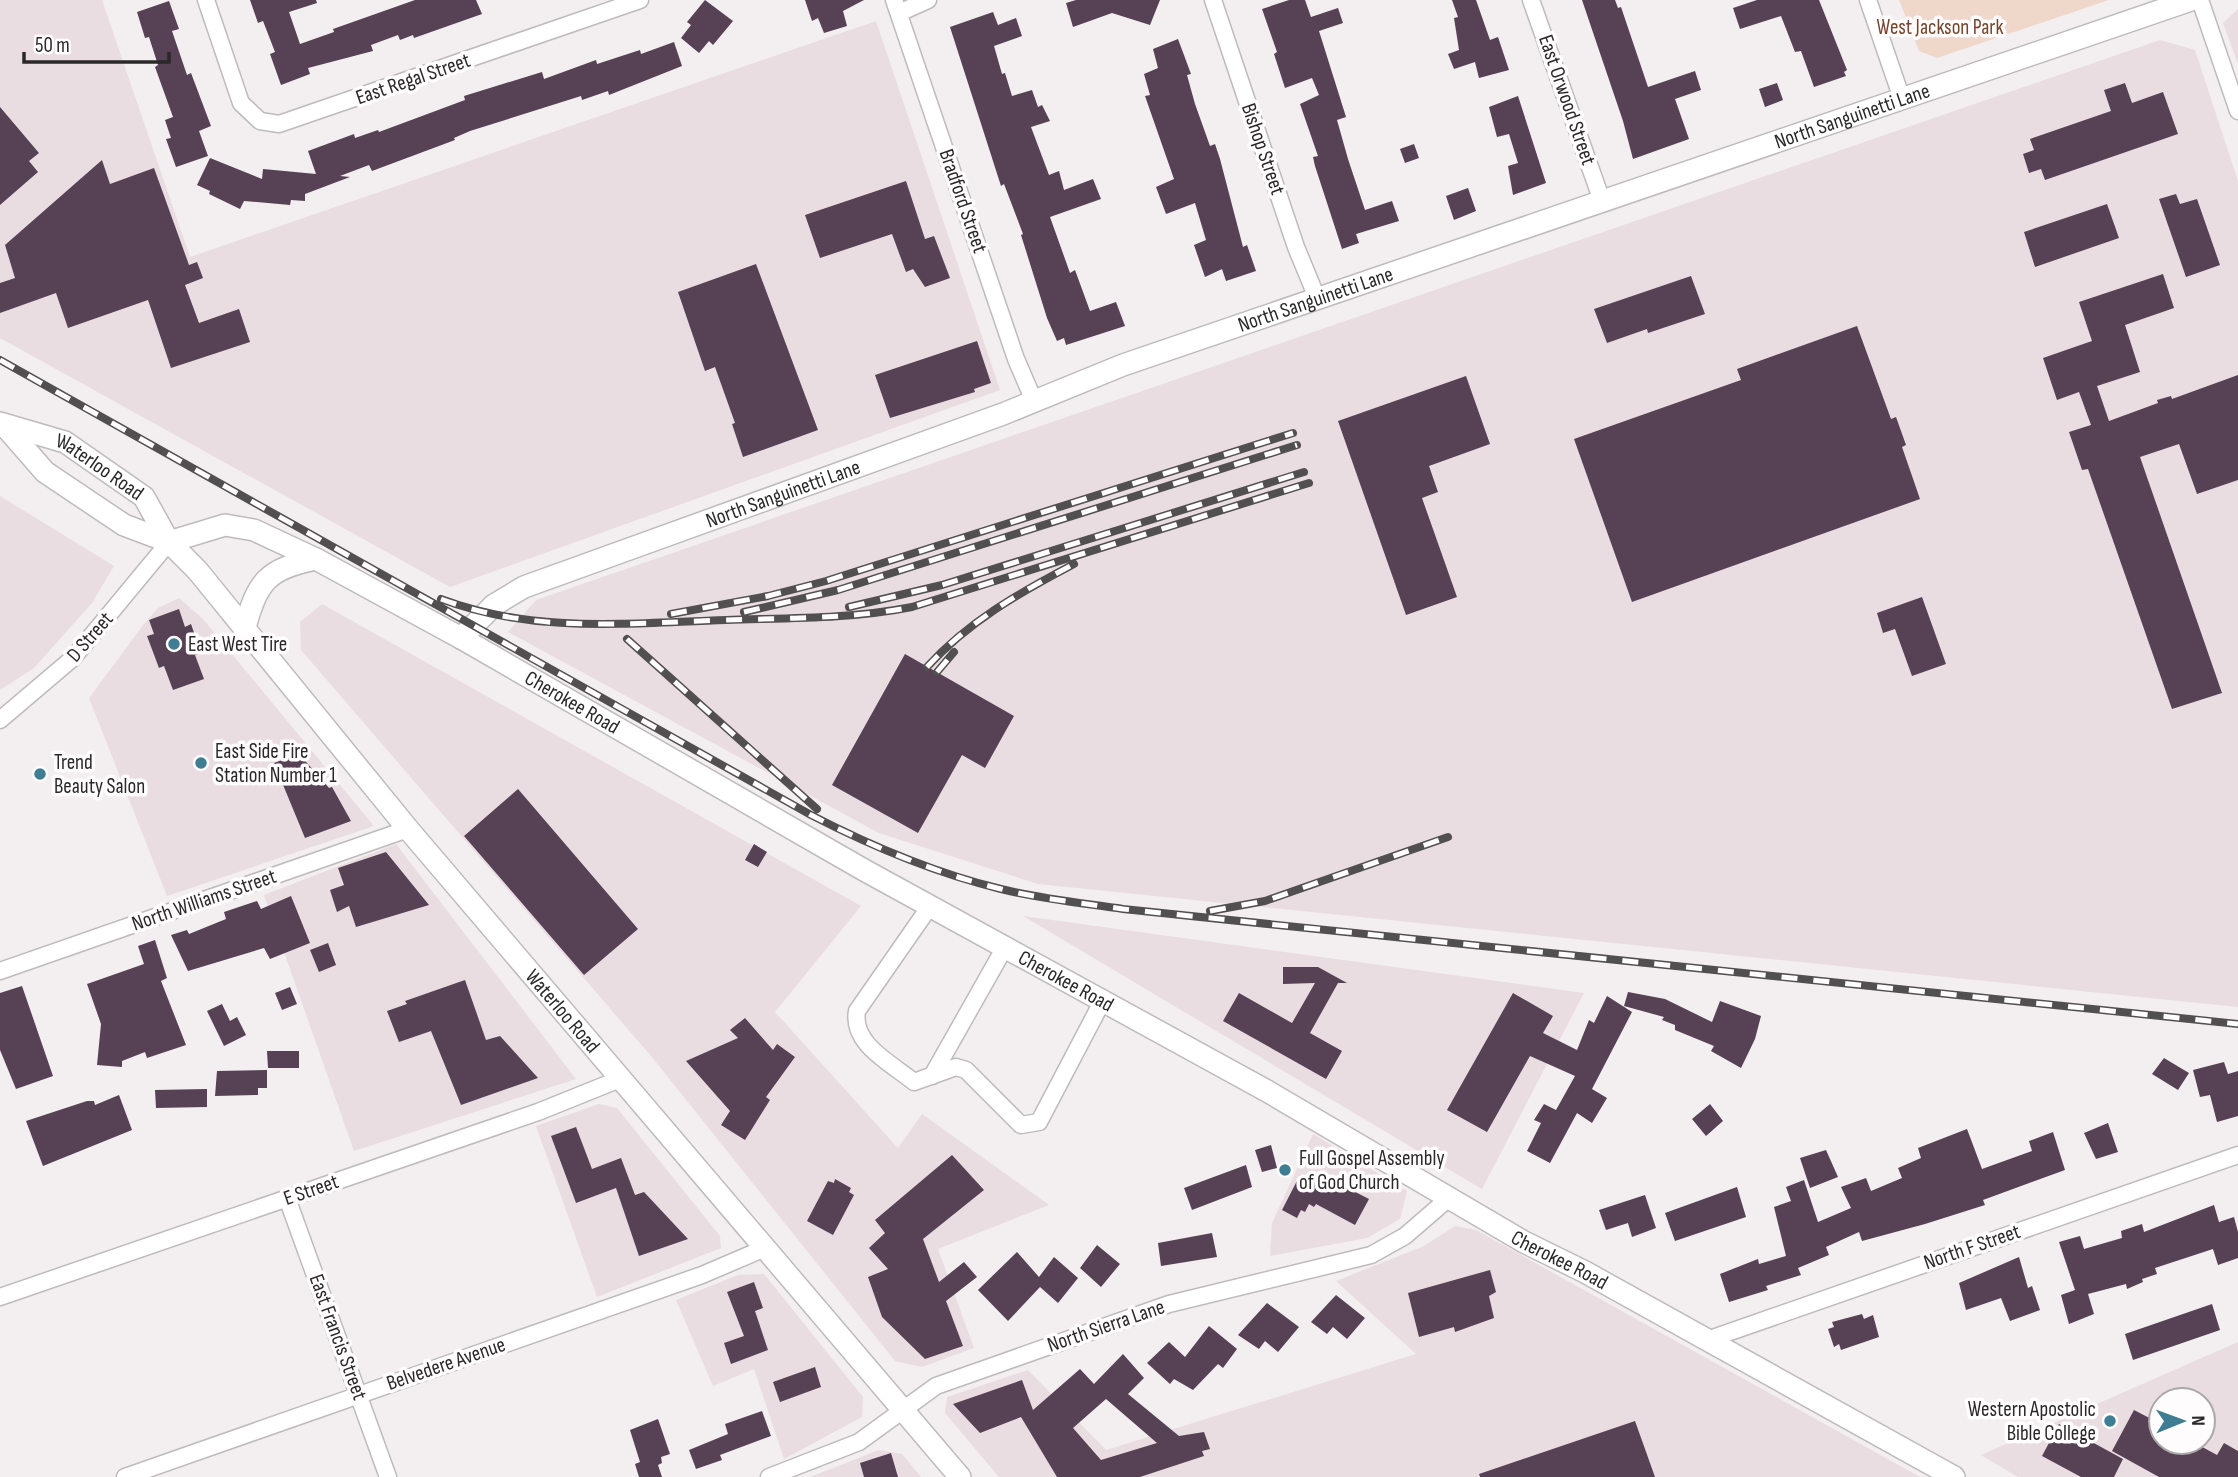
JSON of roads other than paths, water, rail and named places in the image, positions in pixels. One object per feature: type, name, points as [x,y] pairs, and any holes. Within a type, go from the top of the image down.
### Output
[{"type":"street","name":"East Regal Street","points":[[206,0],[240,103],[249,115],[260,121],[279,124],[640,0]]},
{"type":"street","points":[[897,6],[928,0]]},
{"type":"street","name":"Bishop Street","points":[[1213,0],[1296,247],[1317,298]]},
{"type":"street","name":"East Orwood Street","points":[[1531,0],[1602,201]]},
{"type":"street","points":[[1868,0],[1902,99]]},
{"type":"street","name":"North Sanguinetti Lane","points":[[461,638],[488,609],[524,587],[1034,401],[1123,365],[2191,0]]},
{"type":"street","points":[[2200,0],[2238,111]]},
{"type":"street","name":"Bradford Street","points":[[897,6],[1016,359],[1034,401]]},
{"type":"street","name":"Waterloo Road","points":[[2,424],[45,471],[124,525],[169,542]]},
{"type":"street","name":"Waterloo Road","points":[[2,424],[65,442],[144,497],[169,542],[197,570],[245,627],[408,830],[960,1477]]},
{"type":"street","name":"Cherokee Road","points":[[169,542],[225,525],[254,530],[316,559],[461,638],[930,906],[1103,1000],[1572,1268],[1586,1272],[1954,1477]]},
{"type":"street","name":"D Street","points":[[0,720],[73,659],[169,542]]},
{"type":"street","points":[[245,627],[255,594],[272,574],[289,564],[316,559]]},
{"type":"street","name":"North Williams Street","points":[[0,971],[408,830]]},
{"type":"street","points":[[930,906],[857,1011],[855,1021],[860,1038],[914,1082],[956,1067],[966,1070],[1021,1125],[1039,1122],[1103,1000]]},
{"type":"street","points":[[931,1077],[1005,947]]},
{"type":"street","name":"E Street","points":[[0,1297],[538,1112],[620,1079]]},
{"type":"street","name":"North F Street","points":[[1707,1340],[2238,1155]]},
{"type":"street","name":"East Francis Street","points":[[287,1198],[388,1477]]},
{"type":"street","name":"North Sierra Lane","points":[[777,1475],[859,1442],[936,1386],[1169,1304],[1371,1255],[1405,1237],[1449,1198]]},
{"type":"street","name":"Belvedere Avenue","points":[[125,1477],[702,1275],[765,1248]]},
{"type":"railway","points":[[0,360],[811,815],[904,858],[952,875],[1031,896],[1123,909],[2238,1024]]},
{"type":"railway","points":[[671,614],[768,596],[826,581],[1293,433]]},
{"type":"railway","points":[[744,612],[838,590],[1297,445]]},
{"type":"railway","points":[[849,607],[942,585],[1304,472]]},
{"type":"railway","points":[[441,599],[511,617],[582,624],[819,617],[889,611],[912,607],[1309,483]]},
{"type":"railway","points":[[927,667],[977,622],[1014,597],[1074,564]]},
{"type":"railway","points":[[627,639],[817,809]]},
{"type":"railway","points":[[937,672],[954,652]]},
{"type":"railway","points":[[1210,911],[1265,901],[1448,837]]},
{"type":"place","name":"East West Tire","points":[[174,644]]},
{"type":"place","name":"East Side Fire Station Number 1","points":[[201,763]]},
{"type":"place","name":"Trend Beauty Salon","points":[[40,774]]},
{"type":"place","name":"Full Gospel Assembly of God Church","points":[[1285,1170]]},
{"type":"place","name":"Western Apostolic Bible College","points":[[2110,1421]]},
{"type":"park label","name":"West Jackson Park","points":[[1940,27]]}]
